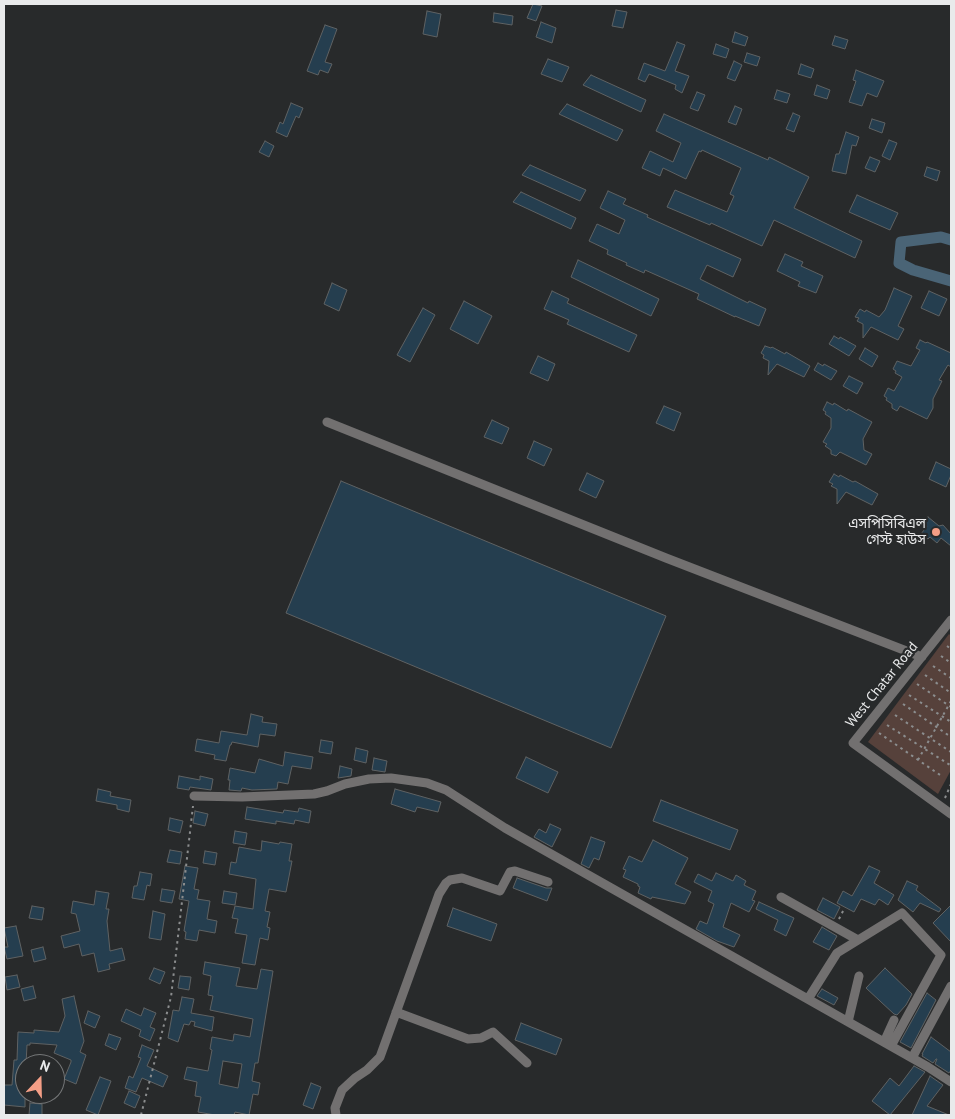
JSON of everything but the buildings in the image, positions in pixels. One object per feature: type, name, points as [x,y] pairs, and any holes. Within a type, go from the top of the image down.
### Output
[{"type":"street","points":[[327,422],[922,657]]},
{"type":"street","name":"West Chatar Road","points":[[951,620],[853,743],[951,814]]},
{"type":"street","points":[[194,796],[242,797],[314,794],[369,779],[391,778],[427,783],[446,790],[505,828],[912,1058],[951,1082]]},
{"type":"street","points":[[336,1115],[335,1108],[342,1090],[380,1057],[439,894],[446,883],[450,880],[462,878],[500,891],[510,872],[515,871],[548,882]]},
{"type":"street","points":[[781,897],[858,940]]},
{"type":"street","points":[[808,999],[837,953],[902,913],[941,955],[887,1044]]},
{"type":"street","points":[[848,1022],[859,976]]},
{"type":"street","points":[[912,1058],[951,986]]},
{"type":"street","points":[[396,1012],[468,1039],[481,1038],[493,1032],[528,1063]]},
{"type":"street","points":[[887,1044],[894,1020]]},
{"type":"path","points":[[947,646],[951,649]]},
{"type":"path","points":[[941,656],[951,663]]},
{"type":"path","points":[[933,666],[951,678]]},
{"type":"path","points":[[925,675],[951,693]]},
{"type":"path","points":[[916,684],[950,706]]},
{"type":"path","points":[[909,695],[951,722]]},
{"type":"path","points":[[918,760],[950,706],[951,701]]},
{"type":"path","points":[[903,704],[951,737]]},
{"type":"path","points":[[895,715],[951,752]]},
{"type":"path","points":[[887,725],[950,766]]},
{"type":"path","points":[[879,733],[943,777]]},
{"type":"path","points":[[951,784],[944,797],[951,802]]},
{"type":"path","points":[[141,1115],[171,998],[194,796]]},
{"type":"shaded area","points":[[949,634],[951,636],[951,770],[938,794],[868,742]]},
{"type":"waterway","points":[[951,240],[941,237],[901,242],[899,263],[913,270],[951,281]]},
{"type":"place","name":"এসপিসিবিএল গেস্ট হাউস","points":[[936,532]]}]
